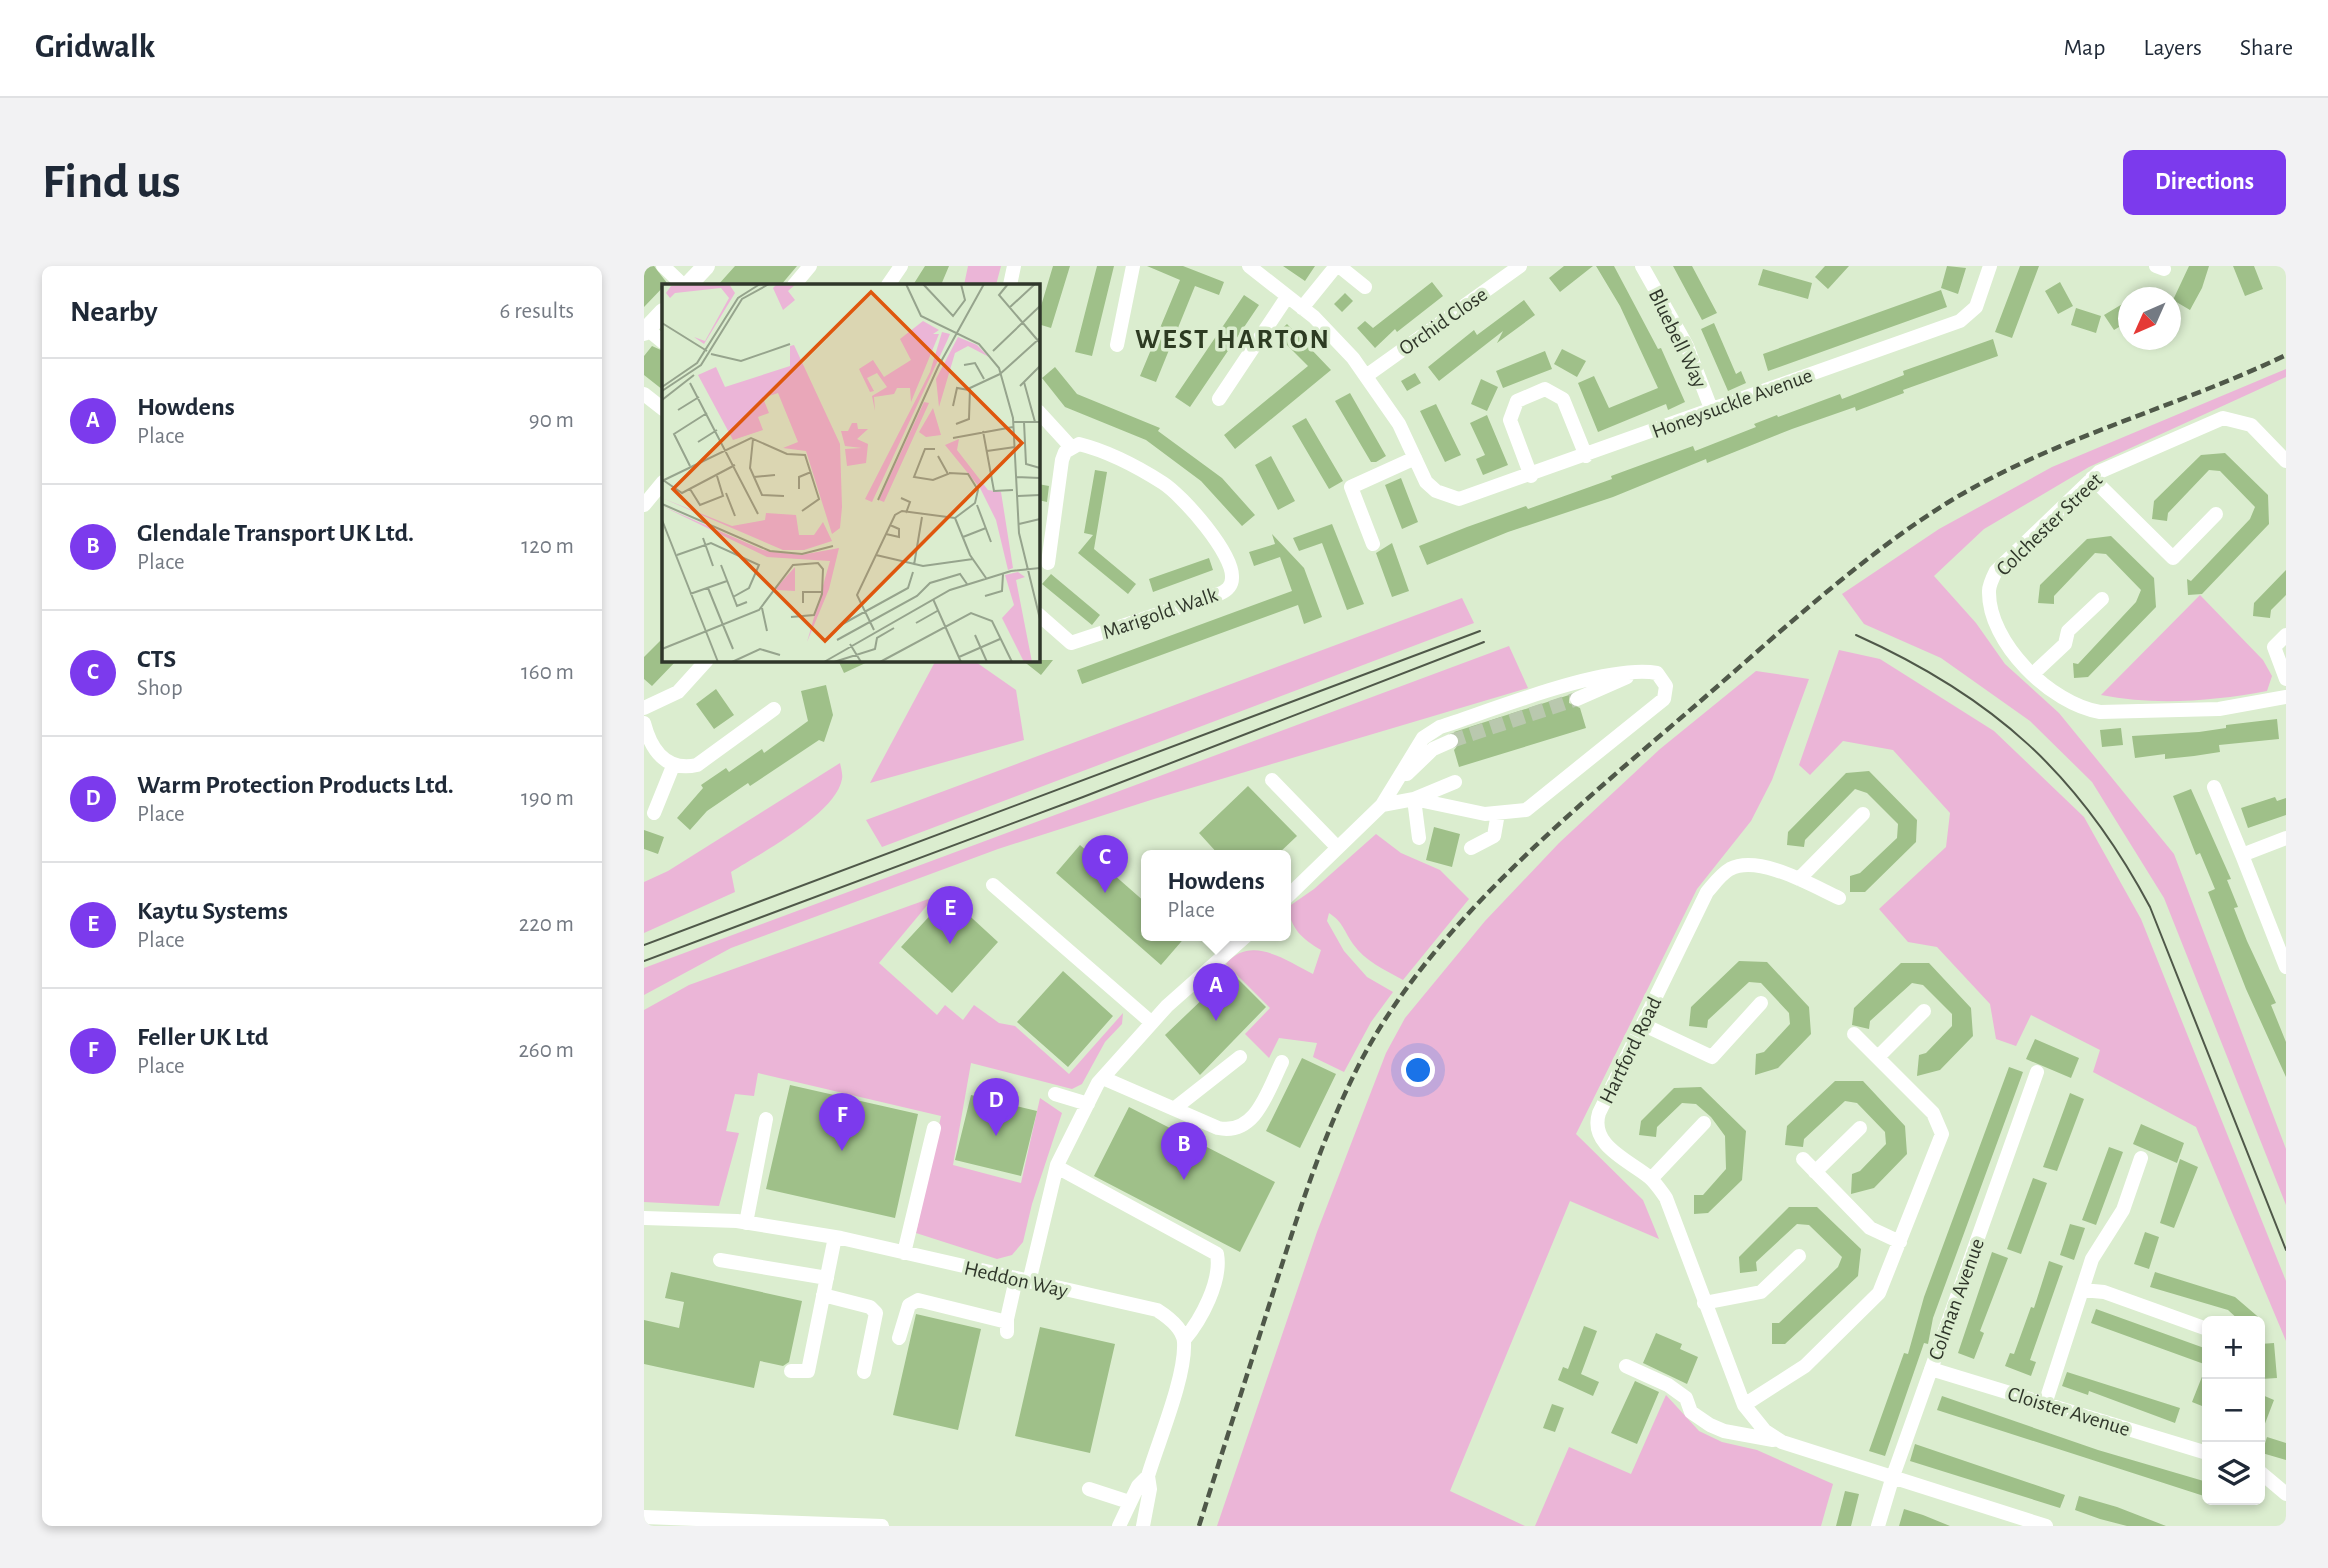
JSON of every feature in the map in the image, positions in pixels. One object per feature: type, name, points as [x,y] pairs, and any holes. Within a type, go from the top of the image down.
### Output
[{"type":"main road","points":[[690,284],[706,266]]},
{"type":"main road","points":[[645,331],[662,313]]},
{"type":"street","points":[[663,266],[690,284]]},
{"type":"street","points":[[800,283],[810,266]]},
{"type":"street","points":[[1010,284],[1014,266]]},
{"type":"street","points":[[1117,345],[1133,266]]},
{"type":"street","points":[[1249,266],[1322,325],[1366,376],[1399,424],[1415,458],[1351,487],[1373,544]]},
{"type":"street","points":[[1302,308],[1338,266],[1365,287]]},
{"type":"street","name":"Orchid Close","points":[[1366,376],[1520,266]]},
{"type":"street","name":"Bluebell Way","points":[[1642,266],[1687,346],[1712,411]]},
{"type":"street","name":"Honeysuckle Avenue","points":[[1415,458],[1426,482],[1443,495],[1459,499],[1470,498],[1960,321],[1976,307],[1990,266]]},
{"type":"street","points":[[1219,399],[1287,297]]},
{"type":"street","points":[[645,331],[662,341]]},
{"type":"street","points":[[1531,476],[1510,420],[1517,401],[1545,389],[1563,399],[1586,456]]},
{"type":"street","points":[[644,394],[662,408]]},
{"type":"street","points":[[1040,413],[1071,447],[1062,460],[1048,563]]},
{"type":"street","name":"Colchester Street","points":[[2286,461],[2251,425],[2222,418],[2099,472],[1996,570],[1989,589],[1993,617],[2006,644],[2057,696],[2081,709],[2100,712],[2219,709],[2286,697]]},
{"type":"street","name":"Marigold Walk","points":[[1040,616],[1071,643],[1219,594],[1231,584],[1233,575],[1224,555],[1204,525],[1164,484],[1088,446],[1079,444],[1071,447]]},
{"type":"street","points":[[2092,478],[2173,558],[2216,514]]},
{"type":"street","points":[[644,505],[662,483]]},
{"type":"street","points":[[2033,674],[2065,644],[2068,631],[2102,599]]},
{"type":"street","points":[[2286,635],[2274,647],[2286,679]]},
{"type":"street","points":[[644,708],[678,692],[696,676],[706,662]]},
{"type":"street","points":[[1577,699],[1642,670]]},
{"type":"street","points":[[1394,788],[1415,748],[1423,738],[1440,727],[1590,679],[1642,670],[1657,673],[1666,686],[1664,699],[1526,810],[1485,814],[1445,808],[1414,799]]},
{"type":"street","points":[[644,723],[652,748],[673,766],[696,765],[775,709]]},
{"type":"street","points":[[1291,893],[1381,805],[1419,760],[1451,741]]},
{"type":"street","points":[[654,813],[673,766]]},
{"type":"street","points":[[1272,780],[1337,847]]},
{"type":"street","points":[[1381,805],[1414,799],[1455,782]]},
{"type":"street","points":[[2214,786],[2251,872],[2285,963]]},
{"type":"street","points":[[1414,799],[1419,838]]},
{"type":"street","points":[[1471,848],[1494,836],[1498,813]]},
{"type":"street","points":[[1799,879],[1863,814]]},
{"type":"street","points":[[2242,855],[2286,838]]},
{"type":"street","name":"Hartford Road","points":[[1839,898],[1799,879],[1754,865],[1732,867],[1718,878],[1707,892],[1596,1122],[1599,1135],[1611,1149],[1651,1179],[1667,1198],[1744,1405],[1765,1431],[1782,1442],[2046,1526]]},
{"type":"street","points":[[993,886],[1152,1023]]},
{"type":"street","points":[[899,1338],[909,1305],[918,1300],[1007,1327],[1057,1167],[1103,1078],[1152,1023],[1241,941]]},
{"type":"street","points":[[1644,1025],[1712,1057],[1761,1003]]},
{"type":"street","points":[[1878,1057],[1924,1011]]},
{"type":"street","points":[[1744,1405],[1805,1366],[1879,1293],[1942,1134],[1933,1113],[1854,1034]]},
{"type":"street","points":[[1175,1108],[1240,1057]]},
{"type":"street","points":[[1103,1078],[1218,1128],[1230,1130],[1252,1121],[1282,1062]]},
{"type":"street","name":"Colman Avenue","points":[[1878,1526],[1892,1476],[2037,1072]]},
{"type":"street","points":[[1055,1094],[1088,1104]]},
{"type":"street","points":[[746,1223],[766,1119]]},
{"type":"street","points":[[1651,1179],[1703,1123]]},
{"type":"street","points":[[904,1253],[934,1128]]},
{"type":"street","points":[[1815,1172],[1860,1128]]},
{"type":"street","points":[[2045,1404],[2092,1259],[2123,1210],[2141,1158]]},
{"type":"street","points":[[1803,1159],[1870,1228],[1900,1242]]},
{"type":"street","points":[[1057,1167],[1217,1254],[1219,1267],[1198,1323],[1184,1340],[1178,1376],[1148,1476],[1150,1489],[1143,1526]]},
{"type":"street","name":"Heddon Way","points":[[644,1219],[746,1223],[835,1237],[1157,1310],[1174,1321],[1184,1340]]},
{"type":"street","points":[[791,1371],[808,1371],[835,1237]]},
{"type":"street","points":[[1704,1303],[1761,1292],[1799,1256]]},
{"type":"street","points":[[720,1259],[827,1278]]},
{"type":"street","points":[[2082,1290],[2104,1292],[2202,1327]]},
{"type":"street","points":[[823,1295],[870,1307],[876,1313],[864,1372]]},
{"type":"street","points":[[1626,1366],[1668,1385],[1686,1398],[1691,1412],[1710,1425],[1724,1431],[1782,1442]]},
{"type":"street","name":"Cloister Avenue","points":[[1931,1369],[2202,1451]]},
{"type":"street","points":[[1119,1526],[1138,1486],[1148,1476]]},
{"type":"street","points":[[2265,1476],[2286,1494]]},
{"type":"street","points":[[1089,1489],[1129,1502]]},
{"type":"street","points":[[644,1517],[705,1522],[882,1526]]},
{"type":"shaded area","points":[[968,266],[1001,266],[996,284],[964,284]]},
{"type":"shaded area","points":[[2286,369],[2286,377],[2089,467],[1984,529],[1934,576],[1976,623],[2005,664],[2059,713],[2174,854],[2286,1149],[2286,1205],[2164,898],[2092,782],[2030,721],[1941,658],[1864,624],[1842,594],[1939,529],[2052,467]]},
{"type":"shaded area","points":[[2200,595],[2263,660],[2272,676],[2267,691],[2184,701],[2101,695]]},
{"type":"shaded area","points":[[1462,598],[1474,623],[882,847],[866,820]]},
{"type":"shaded area","points":[[1509,646],[1528,688],[1154,799],[998,849],[731,948],[644,995],[644,968]]},
{"type":"shaded area","points":[[1839,650],[1880,659],[1994,731],[2084,817],[2141,919],[2286,1281],[2286,1341],[2196,1127],[2093,1072],[2100,1050],[2031,1015],[2016,1046],[1996,1039],[1990,1004],[1937,947],[1908,942],[1879,909],[1946,847],[1950,813],[1893,750],[1843,741],[1810,775],[1799,765]]},
{"type":"shaded area","points":[[935,662],[976,662],[1016,690],[1024,740],[870,783]]},
{"type":"shaded area","points":[[1756,671],[1809,679],[1772,780],[1751,821],[1697,889],[1576,1134],[1643,1200],[1659,1239],[1570,1201],[1450,1491],[1525,1526],[1217,1526],[1317,1232],[1386,1053],[1405,1018],[1485,921],[1559,843],[1660,749]]},
{"type":"shaded area","points":[[840,763],[842,779],[837,792],[826,806],[795,832],[731,872],[735,892],[644,933],[644,882],[668,871]]},
{"type":"shaded area","points":[[1376,834],[1401,853],[1440,870],[1469,899],[1403,980],[1363,955],[1340,923],[1329,913],[1327,921],[1344,951],[1367,977],[1393,992],[1371,1022],[1344,1072],[1313,1057],[1317,1043],[1279,1038],[1269,1058],[1245,1034],[1270,1008],[1226,964],[1236,955],[1246,951],[1258,951],[1281,957],[1313,974],[1321,950],[1298,933],[1291,918],[1291,905],[1314,889]]},
{"type":"shaded area","points":[[934,897],[879,963],[937,1015],[945,1005],[963,1020],[974,1005],[999,1023],[1015,1026],[1069,1074],[1123,1013],[1122,1024],[1105,1042],[1082,1084],[1072,1089],[971,1063],[953,1165],[1021,1183],[1040,1098],[1062,1113],[1032,1204],[1023,1242],[1012,1255],[997,1259],[916,1233],[941,1116],[758,1073],[754,1096],[735,1094],[726,1131],[739,1133],[719,1206],[644,1202],[644,1010],[689,985]]},
{"type":"shaded area","points":[[1666,1395],[1699,1431],[1722,1442],[1757,1450],[1833,1484],[1821,1526],[1535,1526],[1569,1447],[1631,1474]]},
{"type":"building","points":[[644,266],[654,266],[667,283],[662,284],[662,288],[644,307]]},
{"type":"building","points":[[735,266],[797,266],[782,284],[719,284]]},
{"type":"building","points":[[925,266],[949,266],[941,284],[914,284]]},
{"type":"building","points":[[1053,266],[1070,266],[1051,328],[1040,325],[1040,309]]},
{"type":"building","points":[[1097,266],[1114,266],[1092,356],[1075,352]]},
{"type":"building","points":[[1147,266],[1183,266],[1224,282],[1219,295],[1195,286],[1156,382],[1140,376],[1180,280]]},
{"type":"building","points":[[1283,266],[1315,266],[1305,281]]},
{"type":"building","points":[[1564,266],[1593,266],[1560,292],[1549,278]]},
{"type":"building","points":[[1596,266],[1614,266],[1658,349],[1661,348],[1685,402],[1668,410],[1666,404],[1598,432],[1578,383],[1594,376],[1609,408],[1658,388],[1620,306]]},
{"type":"building","points":[[1673,266],[1692,266],[1717,313],[1702,320]]},
{"type":"building","points":[[1825,266],[1849,266],[1828,289],[1815,277]]},
{"type":"building","points":[[1947,266],[1966,268],[1958,294],[1941,288]]},
{"type":"building","points":[[2020,266],[2039,266],[2012,338],[1995,332]]},
{"type":"building","points":[[2189,266],[2209,266],[2202,288],[2190,310],[2181,305],[2179,287]]},
{"type":"building","points":[[2233,266],[2254,266],[2263,289],[2245,296]]},
{"type":"building","points":[[1763,269],[1812,283],[1808,299],[1758,285]]},
{"type":"building","points":[[1432,282],[1443,296],[1397,332],[1395,329],[1375,348],[1357,328],[1365,321],[1373,328]]},
{"type":"building","points":[[2060,282],[2073,306],[2058,314],[2045,291]]},
{"type":"building","points":[[1941,290],[1947,307],[1768,371],[1763,354]]},
{"type":"building","points":[[1345,293],[1353,301],[1342,312],[1334,304]]},
{"type":"building","points":[[1244,295],[1259,305],[1190,407],[1175,397]]},
{"type":"building","points":[[1524,300],[1535,315],[1497,343],[1503,331],[1439,381],[1428,367],[1474,330],[1477,335]]},
{"type":"building","points":[[2118,307],[2118,328],[2114,330],[2104,315]]},
{"type":"building","points":[[2076,308],[2101,316],[2096,333],[2071,325]]},
{"type":"building","points":[[1714,323],[1736,374],[1741,371],[1746,383],[1728,391],[1701,329]]},
{"type":"building","points":[[1287,324],[1331,370],[1235,449],[1224,435],[1308,366],[1276,334]]},
{"type":"building","points":[[1993,339],[1998,356],[1903,390],[1904,393],[1856,411],[1855,407],[1707,463],[1706,459],[1613,497],[1508,532],[1427,565],[1419,546],[1526,506],[1528,509],[1612,479],[1611,476],[1693,446],[1695,451],[1756,427],[1754,424],[1777,415],[1778,417],[1840,394],[1842,399],[1904,375],[1903,371]]},
{"type":"building","points":[[652,346],[662,351],[662,389],[644,375],[644,356]]},
{"type":"building","points":[[1562,349],[1586,361],[1577,377],[1554,364]]},
{"type":"building","points":[[1545,351],[1552,369],[1503,388],[1496,371]]},
{"type":"building","points":[[1055,367],[1077,394],[1160,428],[1158,431],[1222,478],[1255,515],[1242,526],[1201,481],[1146,440],[1065,407],[1042,378]]},
{"type":"building","points":[[1415,373],[1421,383],[1407,391],[1401,381]]},
{"type":"building","points":[[1481,379],[1498,387],[1487,411],[1471,404]]},
{"type":"building","points":[[1350,393],[1386,456],[1376,462],[1371,462],[1335,401]]},
{"type":"building","points":[[1436,404],[1461,455],[1445,462],[1420,411]]},
{"type":"building","points":[[1487,415],[1508,465],[1483,475],[1476,459],[1485,455],[1470,423]]},
{"type":"building","points":[[1306,418],[1343,481],[1329,489],[1292,426]]},
{"type":"building","points":[[2225,453],[2268,495],[2269,524],[2202,594],[2188,595],[2187,579],[2191,581],[2250,519],[2255,507],[2220,471],[2209,470],[2168,513],[2167,521],[2152,519],[2154,501],[2201,455]]},
{"type":"building","points":[[1271,456],[1295,501],[1278,510],[1255,465]]},
{"type":"building","points":[[1095,470],[1107,472],[1094,549],[1136,584],[1128,594],[1078,553],[1093,535],[1084,533]]},
{"type":"building","points":[[1401,478],[1418,522],[1402,529],[1385,485]]},
{"type":"building","points":[[1040,484],[1049,486],[1047,502],[1040,500]]},
{"type":"building","points":[[1332,524],[1364,604],[1347,610],[1322,543],[1299,551],[1293,538]]},
{"type":"building","points":[[1272,534],[1304,568],[1322,617],[1304,624],[1298,605],[1082,684],[1077,670],[1292,591],[1280,557],[1254,566],[1249,552],[1275,544]]},
{"type":"building","points":[[2111,536],[2154,578],[2156,607],[2088,677],[2074,678],[2073,663],[2078,664],[2136,602],[2141,590],[2106,554],[2095,553],[2054,596],[2054,604],[2038,603],[2040,585],[2087,539]]},
{"type":"building","points":[[1392,543],[1409,591],[1392,597],[1376,553]]},
{"type":"building","points":[[1209,558],[1213,570],[1153,592],[1149,579]]},
{"type":"building","points":[[2286,570],[2286,595],[2271,610],[2270,618],[2253,616],[2254,603]]},
{"type":"building","points":[[1051,574],[1100,615],[1092,625],[1042,584]]},
{"type":"building","points":[[662,639],[662,662],[675,662],[652,686],[644,679],[644,657]]},
{"type":"building","points":[[1053,660],[1041,675],[1025,662]]},
{"type":"building","points":[[839,662],[868,662],[844,673]]},
{"type":"building","points":[[826,685],[833,715],[824,742],[819,740],[750,786],[748,783],[707,811],[690,830],[677,818],[703,788],[701,785],[726,768],[729,772],[762,749],[764,753],[808,721],[801,691]]},
{"type":"building","points":[[716,689],[734,715],[714,729],[696,704]]},
{"type":"building","points":[[1569,695],[1569,703],[1580,708],[1586,728],[1459,767],[1454,750],[1461,741],[1454,732]]},
{"type":"building","points":[[2277,719],[2279,739],[2219,745],[2220,752],[2194,756],[2165,759],[2165,754],[2135,758],[2132,736],[2199,732],[2226,728],[2226,725]]},
{"type":"building","points":[[2121,728],[2123,745],[2102,747],[2100,730]]},
{"type":"building","points":[[1869,771],[1917,820],[1916,842],[1865,892],[1850,892],[1850,876],[1860,873],[1897,838],[1898,824],[1867,793],[1855,789],[1805,840],[1804,847],[1787,845],[1788,832],[1846,773]]},
{"type":"building","points":[[1248,786],[1297,836],[1282,850],[1214,850],[1199,833]]},
{"type":"building","points":[[2191,789],[2231,879],[2227,880],[2238,907],[2234,908],[2247,941],[2276,1003],[2271,1005],[2286,1042],[2286,1077],[2246,989],[2208,892],[2215,889],[2200,853],[2196,855],[2173,796]]},
{"type":"building","points":[[2275,797],[2277,801],[2286,798],[2286,815],[2248,828],[2241,808]]},
{"type":"building","points":[[1434,827],[1460,834],[1452,867],[1426,860]]},
{"type":"building","points":[[644,830],[664,837],[658,854],[644,849]]},
{"type":"building","points":[[1080,845],[1141,899],[1141,941],[1182,941],[1161,965],[1056,873]]},
{"type":"building","points":[[948,896],[998,942],[952,993],[901,947]]},
{"type":"building","points":[[1739,961],[1767,962],[1809,1007],[1811,1034],[1778,1068],[1755,1075],[1756,1054],[1764,1052],[1790,1024],[1789,1013],[1761,983],[1749,982],[1708,1020],[1707,1028],[1689,1026],[1691,1007]]},
{"type":"building","points":[[1901,963],[1929,963],[1971,1008],[1973,1036],[1940,1070],[1917,1076],[1919,1055],[1926,1053],[1952,1026],[1952,1014],[1923,985],[1912,983],[1870,1021],[1869,1029],[1852,1025],[1854,1008]]},
{"type":"building","points":[[1063,971],[1113,1016],[1068,1067],[1017,1022]]},
{"type":"building","points":[[1231,972],[1266,1007],[1200,1075],[1165,1035]]},
{"type":"building","points":[[2035,1039],[2079,1058],[2071,1078],[2026,1059]]},
{"type":"building","points":[[1302,1058],[1336,1074],[1300,1148],[1266,1131]]},
{"type":"building","points":[[2009,1067],[2023,1072],[1933,1318],[1928,1344],[1924,1343],[1885,1456],[1869,1451],[1904,1353],[1908,1354],[1924,1297]]},
{"type":"building","points":[[1835,1081],[1863,1081],[1905,1126],[1907,1154],[1874,1188],[1851,1194],[1852,1174],[1860,1171],[1886,1144],[1885,1132],[1857,1103],[1845,1101],[1804,1139],[1803,1147],[1785,1145],[1787,1126]]},
{"type":"building","points":[[790,1085],[918,1114],[895,1218],[766,1189]]},
{"type":"building","points":[[1701,1087],[1746,1131],[1742,1180],[1708,1213],[1694,1214],[1694,1195],[1703,1195],[1726,1169],[1725,1136],[1711,1117],[1696,1104],[1682,1103],[1657,1127],[1656,1137],[1639,1135],[1641,1121],[1674,1088]]},
{"type":"building","points":[[2070,1093],[2084,1099],[2057,1171],[2043,1167]]},
{"type":"building","points":[[971,1095],[1037,1111],[1021,1176],[955,1160]]},
{"type":"building","points":[[1129,1107],[1275,1182],[1240,1252],[1094,1176]]},
{"type":"building","points":[[2141,1124],[2184,1143],[2177,1163],[2133,1144]]},
{"type":"building","points":[[2109,1147],[2123,1152],[2096,1225],[2082,1220]]},
{"type":"building","points":[[2180,1159],[2198,1167],[2174,1228],[2160,1223]]},
{"type":"building","points":[[2033,1178],[2047,1183],[2021,1254],[2007,1249]]},
{"type":"building","points":[[1789,1207],[1817,1207],[1861,1249],[1858,1276],[1785,1344],[1772,1344],[1772,1323],[1779,1323],[1838,1267],[1842,1257],[1809,1225],[1797,1224],[1756,1262],[1757,1271],[1740,1273],[1739,1257]]},
{"type":"building","points":[[2070,1224],[2085,1228],[2074,1260],[2060,1255]]},
{"type":"building","points":[[2145,1232],[2159,1237],[2149,1269],[2134,1264]]},
{"type":"building","points":[[1992,1252],[2008,1258],[1980,1331],[1984,1333],[1974,1359],[1958,1353]]},
{"type":"building","points":[[2049,1261],[2063,1266],[2030,1360],[2036,1362],[2031,1376],[2005,1366],[2010,1353],[2014,1354],[2031,1307],[2034,1308]]},
{"type":"building","points":[[671,1272],[802,1301],[789,1362],[783,1366],[760,1361],[754,1388],[644,1364],[644,1320],[679,1328],[684,1302],[665,1298]]},
{"type":"building","points":[[2155,1272],[2235,1297],[2257,1316],[2235,1316],[2228,1310],[2150,1287]]},
{"type":"building","points":[[2096,1309],[2202,1347],[2202,1363],[2091,1323]]},
{"type":"building","points":[[916,1314],[981,1329],[958,1430],[893,1415]]},
{"type":"building","points":[[1584,1326],[1597,1331],[1581,1374],[1599,1382],[1593,1396],[1558,1380],[1563,1367],[1568,1369]]},
{"type":"building","points":[[1040,1327],[1115,1344],[1090,1453],[1015,1436]]},
{"type":"building","points":[[1656,1333],[1682,1344],[1680,1349],[1698,1357],[1687,1384],[1643,1363]]},
{"type":"building","points":[[2274,1343],[2277,1378],[2265,1379],[2265,1344]]},
{"type":"building","points":[[2067,1372],[2180,1408],[2175,1423],[2089,1391],[2088,1395],[2062,1386]]},
{"type":"building","points":[[2202,1377],[2202,1406],[2192,1402]]},
{"type":"building","points":[[1635,1381],[1659,1392],[1637,1444],[1611,1433]]},
{"type":"building","points":[[1942,1396],[2098,1450],[2202,1481],[2202,1495],[1937,1410]]},
{"type":"building","points":[[2265,1396],[2274,1400],[2265,1424]]},
{"type":"building","points":[[1552,1404],[1564,1408],[1555,1432],[1543,1428]]},
{"type":"building","points":[[2267,1437],[2286,1443],[2286,1460],[2265,1454]]},
{"type":"building","points":[[1915,1444],[2065,1495],[2060,1508],[1910,1461]]},
{"type":"building","points":[[1845,1491],[1859,1494],[1851,1526],[1836,1526]]},
{"type":"building","points":[[2079,1496],[2166,1526],[2127,1526],[2100,1519],[2075,1510]]},
{"type":"building","points":[[1904,1509],[1923,1515],[1950,1526],[1899,1526]]},
{"type":"tunnel","points":[[1451,741],[1577,699]]},
{"type":"tram line","points":[[644,945],[1480,631]]},
{"type":"tram line","points":[[1856,635],[1905,659],[1991,713],[2028,744],[2094,817],[2150,907],[2286,1250]]},
{"type":"tram line","points":[[644,961],[1083,797],[1484,642]]},
{"type":"railway","points":[[1199,1526],[1296,1221],[1337,1110],[1363,1057],[1394,1006],[1431,956],[1472,909],[1611,778],[1822,596],[1915,524],[1987,480],[2028,460],[2286,355]]},
{"type":"place","name":"CTS","points":[[1105,893]]},
{"type":"place","name":"Kaytu Systems","points":[[950,944]]},
{"type":"place","name":"Howdens","points":[[1216,1021]]},
{"type":"place","name":"Warm Protection Products Ltd.","points":[[996,1136]]},
{"type":"place","name":"Feller UK Ltd","points":[[842,1151]]},
{"type":"place","name":"Glendale Transport UK Ltd.","points":[[1184,1180]]},
{"type":"district","name":"WEST HARTON","points":[[1233,338]]}]
